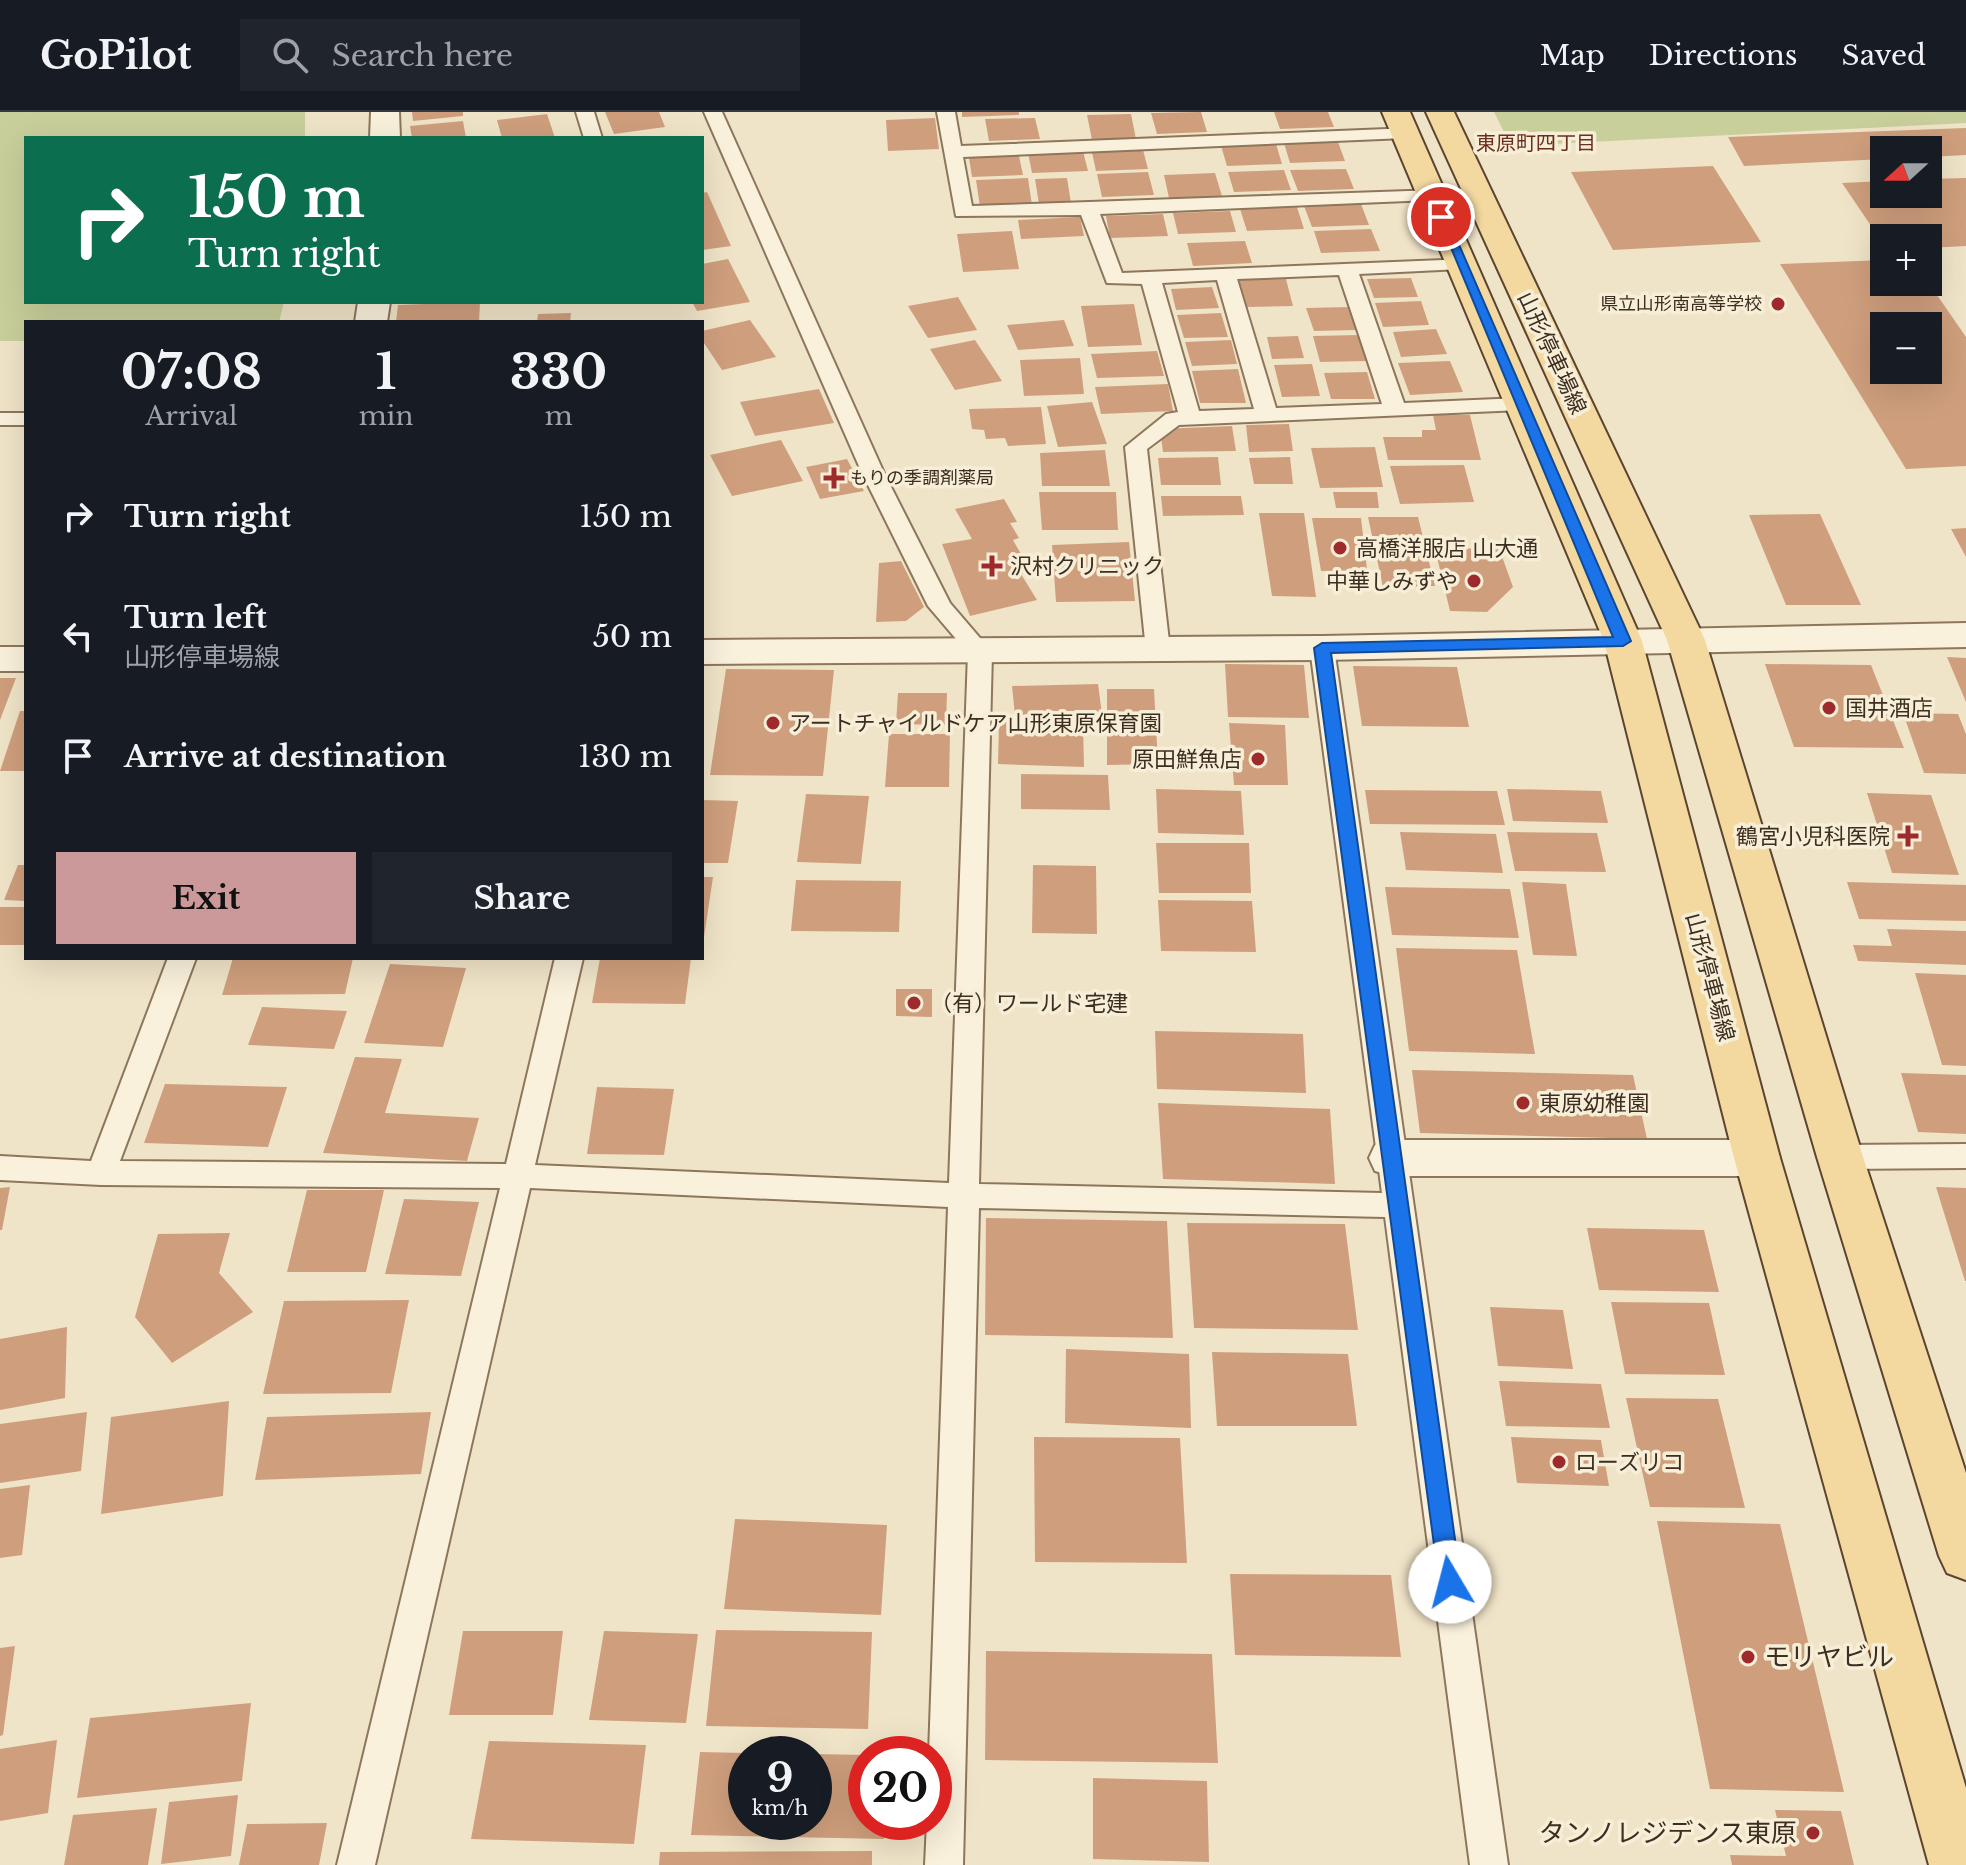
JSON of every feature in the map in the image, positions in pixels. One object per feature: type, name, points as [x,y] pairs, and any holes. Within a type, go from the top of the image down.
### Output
[{"type":"main road","name":"山形停車場線","points":[[1413,119],[1431,194],[1623,641],[1757,1158],[1959,1865]]},
{"type":"main road","name":"山形停車場線","points":[[1413,119],[1686,640],[1840,1157],[1966,1556]]},
{"type":"street","points":[[385,112],[385,136]]},
{"type":"street","points":[[704,652],[1322,648],[1966,635]]},
{"type":"street","points":[[0,659],[24,659]]},
{"type":"street","points":[[1392,1158],[1757,1158]]},
{"type":"lane","points":[[585,112],[592,136]]},
{"type":"lane","points":[[713,112],[880,486],[940,606],[980,652],[944,1865]]},
{"type":"lane","points":[[946,112],[963,212],[1431,194]]},
{"type":"lane","points":[[952,152],[1413,119]]},
{"type":"lane","points":[[1088,209],[1114,279],[1461,263]]},
{"type":"lane","points":[[1347,268],[1395,409]]},
{"type":"lane","points":[[1225,274],[1267,415]]},
{"type":"lane","points":[[1150,277],[1190,418]]},
{"type":"lane","points":[[1158,650],[1136,447],[1174,419],[1521,404]]},
{"type":"lane","points":[[0,419],[24,419]]},
{"type":"lane","points":[[1322,648],[1489,1865]]},
{"type":"lane","points":[[101,1173],[181,960]]},
{"type":"lane","points":[[356,1865],[569,960]]},
{"type":"lane","points":[[1840,1157],[1966,1156]]},
{"type":"lane","points":[[0,1168],[101,1173],[516,1176],[963,1196],[1398,1205]]},
{"type":"green space","points":[[0,112],[305,112],[305,136],[24,136],[24,304],[284,304],[280,320],[24,320],[24,341],[0,341]]},
{"type":"green space","points":[[1494,112],[1966,112],[1966,123],[1530,145],[1504,132]]},
{"type":"building","points":[[412,112],[463,112],[463,116],[413,121]]},
{"type":"building","points":[[605,112],[659,112],[665,127],[614,134]]},
{"type":"building","points":[[962,112],[1019,112],[1019,115],[962,117]]},
{"type":"building","points":[[1201,112],[1207,132],[1157,134],[1151,113]]},
{"type":"building","points":[[1274,112],[1328,112],[1334,127],[1280,129]]},
{"type":"building","points":[[547,114],[554,136],[501,136],[497,120]]},
{"type":"building","points":[[1131,114],[1136,139],[1092,140],[1087,115]]},
{"type":"building","points":[[935,118],[939,149],[888,151],[886,120]]},
{"type":"building","points":[[1035,118],[1040,139],[989,141],[985,119]]},
{"type":"building","points":[[463,121],[466,136],[412,136],[410,126]]},
{"type":"building","points":[[1966,128],[1966,155],[1942,156],[1942,136],[1870,136],[1870,160],[1744,166],[1728,137]]},
{"type":"building","points":[[1338,142],[1345,161],[1290,163],[1284,143]]},
{"type":"building","points":[[1276,144],[1282,164],[1227,166],[1221,146]]},
{"type":"building","points":[[1142,146],[1148,169],[1096,171],[1091,148]]},
{"type":"building","points":[[1083,151],[1088,171],[1032,173],[1028,153]]},
{"type":"building","points":[[1019,156],[1023,175],[972,177],[969,158]]},
{"type":"building","points":[[1713,166],[1761,242],[1613,250],[1571,172]]},
{"type":"building","points":[[1346,169],[1354,189],[1298,191],[1290,170]]},
{"type":"building","points":[[1284,170],[1291,190],[1234,192],[1228,172]]},
{"type":"building","points":[[1148,172],[1154,195],[1102,197],[1097,174]]},
{"type":"building","points":[[1215,173],[1222,196],[1169,198],[1164,175]]},
{"type":"building","points":[[1028,178],[1032,205],[980,207],[976,180]]},
{"type":"building","points":[[1067,178],[1071,203],[1039,204],[1035,179]]},
{"type":"building","points":[[1966,178],[1966,246],[1942,247],[1942,224],[1870,224],[1842,183],[1870,182],[1870,208],[1942,208],[1942,179]]},
{"type":"building","points":[[707,192],[731,246],[704,250],[704,193]]},
{"type":"building","points":[[1361,204],[1369,225],[1312,227],[1304,206]]},
{"type":"building","points":[[1297,207],[1304,229],[1247,231],[1240,209]]},
{"type":"building","points":[[1230,211],[1236,232],[1178,234],[1173,213]]},
{"type":"building","points":[[1163,214],[1168,236],[1110,238],[1106,216]]},
{"type":"building","points":[[1080,217],[1084,236],[1021,239],[1018,220]]},
{"type":"building","points":[[1371,229],[1380,251],[1321,253],[1314,231]]},
{"type":"building","points":[[1012,231],[1019,269],[963,272],[957,234]]},
{"type":"building","points":[[1245,241],[1252,263],[1193,266],[1187,243]]},
{"type":"building","points":[[728,259],[750,302],[697,311],[693,304],[704,304],[704,264]]},
{"type":"building","points":[[1870,261],[1870,296],[1938,296],[1966,337],[1966,466],[1906,469],[1780,264]]},
{"type":"building","points":[[1411,278],[1418,297],[1374,298],[1367,279]]},
{"type":"building","points":[[1286,279],[1293,306],[1245,307],[1239,280]]},
{"type":"building","points":[[1212,287],[1219,308],[1176,310],[1171,289]]},
{"type":"building","points":[[958,297],[977,330],[928,338],[908,306]]},
{"type":"building","points":[[1421,301],[1429,325],[1383,327],[1375,303]]},
{"type":"building","points":[[480,304],[479,320],[396,320],[398,305]]},
{"type":"building","points":[[1134,304],[1142,345],[1088,347],[1081,306]]},
{"type":"building","points":[[1349,307],[1357,330],[1314,331],[1306,308]]},
{"type":"building","points":[[571,313],[570,320],[537,320],[538,314]]},
{"type":"building","points":[[1221,313],[1228,337],[1184,338],[1177,315]]},
{"type":"building","points":[[750,320],[776,357],[722,370],[704,343],[704,331]]},
{"type":"building","points":[[1064,320],[1074,346],[1018,350],[1007,325]]},
{"type":"building","points":[[1436,329],[1447,354],[1401,357],[1393,332]]},
{"type":"building","points":[[1359,335],[1366,361],[1320,362],[1313,336]]},
{"type":"building","points":[[1298,336],[1304,358],[1272,359],[1267,337]]},
{"type":"building","points":[[975,340],[1002,381],[955,390],[930,349]]},
{"type":"building","points":[[1231,340],[1237,364],[1192,366],[1185,342]]},
{"type":"building","points":[[1157,351],[1164,376],[1097,378],[1091,354]]},
{"type":"building","points":[[1080,358],[1084,394],[1024,396],[1020,360]]},
{"type":"building","points":[[1450,361],[1463,392],[1410,395],[1398,363]]},
{"type":"building","points":[[1312,364],[1320,396],[1282,397],[1274,365]]},
{"type":"building","points":[[1238,369],[1246,403],[1200,403],[1192,371]]},
{"type":"building","points":[[1367,372],[1375,399],[1331,399],[1324,373]]},
{"type":"building","points":[[1168,384],[1173,411],[1101,414],[1095,387]]},
{"type":"building","points":[[819,389],[834,423],[755,436],[740,402]]},
{"type":"building","points":[[1092,402],[1107,444],[1058,447],[1047,406]]},
{"type":"building","points":[[1041,407],[1046,444],[1008,446],[1005,438],[986,439],[984,430],[972,429],[969,409]]},
{"type":"building","points":[[1433,415],[1470,415],[1481,460],[1388,460],[1383,437],[1422,437],[1422,430],[1436,430]]},
{"type":"building","points":[[1289,424],[1293,451],[1249,452],[1246,425]]},
{"type":"building","points":[[1232,426],[1236,451],[1163,452],[1160,429]]},
{"type":"building","points":[[781,440],[803,481],[732,496],[710,455]]},
{"type":"building","points":[[1375,447],[1383,487],[1320,488],[1311,448]]},
{"type":"building","points":[[1105,450],[1110,486],[1042,486],[1040,453]]},
{"type":"building","points":[[1218,457],[1221,485],[1161,485],[1158,458]]},
{"type":"building","points":[[1290,457],[1293,484],[1254,484],[1249,458]]},
{"type":"building","points":[[847,459],[864,491],[820,499],[806,467]]},
{"type":"building","points":[[1464,465],[1474,502],[1400,504],[1390,466]]},
{"type":"building","points":[[1039,492],[1116,492],[1118,530],[1042,530]]},
{"type":"building","points":[[1333,492],[1377,492],[1379,508],[1336,508]]},
{"type":"building","points":[[1161,496],[1241,496],[1244,515],[1163,516]]},
{"type":"building","points":[[1004,499],[1017,522],[1010,523],[1019,538],[1013,540],[1031,572],[1021,574],[1037,600],[970,616],[942,544],[972,539],[955,509]]},
{"type":"building","points":[[1259,513],[1304,513],[1316,597],[1272,596]]},
{"type":"building","points":[[1820,514],[1861,605],[1786,605],[1749,515]]},
{"type":"building","points":[[1368,517],[1418,517],[1435,586],[1383,587]]},
{"type":"building","points":[[1312,518],[1361,518],[1367,570],[1321,571]]},
{"type":"building","points":[[1966,528],[1966,557],[1951,529]]},
{"type":"building","points":[[1129,542],[1135,601],[1056,602],[1052,545]]},
{"type":"building","points":[[1499,548],[1513,587],[1487,612],[1450,611],[1435,549]]},
{"type":"building","points":[[901,561],[924,607],[906,621],[876,622],[879,563]]},
{"type":"building","points":[[1947,657],[1966,658],[1966,702]]},
{"type":"building","points":[[1225,664],[1304,665],[1309,718],[1228,717]]},
{"type":"building","points":[[1765,664],[1871,665],[1904,748],[1794,747]]},
{"type":"building","points":[[1353,666],[1457,667],[1469,727],[1362,726]]},
{"type":"building","name":"アートチャイルドケア山形東原保育園","points":[[726,669],[834,670],[823,776],[710,775]]},
{"type":"building","points":[[0,678],[16,678],[0,720]]},
{"type":"building","points":[[1098,684],[1102,714],[1015,716],[1012,686]]},
{"type":"building","points":[[1107,689],[1154,689],[1158,764],[1107,765]]},
{"type":"building","points":[[898,693],[947,693],[946,725],[896,724]]},
{"type":"building","points":[[20,711],[24,711],[24,771],[0,771]]},
{"type":"building","points":[[1903,713],[1958,714],[1966,734],[1966,774],[1924,773]]},
{"type":"building","points":[[999,722],[1083,722],[1084,767],[998,764]]},
{"type":"building","points":[[1229,723],[1285,725],[1288,785],[1234,785]]},
{"type":"building","points":[[889,734],[950,734],[949,787],[885,787]]},
{"type":"building","points":[[1021,774],[1108,775],[1110,810],[1021,809]]},
{"type":"building","points":[[1156,789],[1241,791],[1244,835],[1158,833]]},
{"type":"building","points":[[1507,789],[1601,791],[1608,823],[1513,821]]},
{"type":"building","points":[[1365,790],[1497,791],[1505,825],[1370,824]]},
{"type":"building","points":[[1867,793],[1931,795],[1959,875],[1892,873]]},
{"type":"building","points":[[806,794],[869,796],[861,864],[797,862]]},
{"type":"building","points":[[704,800],[738,801],[728,863],[704,863]]},
{"type":"building","points":[[1400,832],[1496,834],[1503,873],[1406,870]]},
{"type":"building","points":[[1507,832],[1597,833],[1606,872],[1515,871]]},
{"type":"building","points":[[1156,843],[1249,843],[1251,893],[1159,893]]},
{"type":"building","points":[[18,865],[24,865],[24,901],[4,900]]},
{"type":"building","points":[[1033,865],[1096,866],[1097,934],[1032,933]]},
{"type":"building","points":[[704,877],[713,877],[704,937]]},
{"type":"building","points":[[796,880],[901,881],[899,932],[791,931]]},
{"type":"building","points":[[1522,882],[1566,884],[1577,956],[1533,955]]},
{"type":"building","points":[[1847,882],[1966,885],[1966,921],[1859,919]]},
{"type":"building","points":[[1385,887],[1510,889],[1519,938],[1392,935]]},
{"type":"building","points":[[1158,900],[1252,901],[1256,952],[1161,951]]},
{"type":"building","points":[[0,907],[24,907],[24,945],[0,945]]},
{"type":"building","points":[[1887,929],[1966,931],[1966,965],[1858,961],[1853,945],[1892,946]]},
{"type":"building","points":[[1396,948],[1517,950],[1535,1054],[1409,1051]]},
{"type":"building","points":[[232,960],[353,960],[345,994],[222,995]]},
{"type":"building","points":[[600,960],[691,960],[685,1004],[592,1003]]},
{"type":"building","points":[[390,964],[466,968],[443,1047],[364,1043]]},
{"type":"building","points":[[1915,973],[1966,975],[1966,1066],[1942,1065]]},
{"type":"building","name":"（有）ワールド宅建","points":[[896,989],[932,989],[932,1017],[896,1016]]},
{"type":"building","points":[[262,1007],[347,1011],[334,1049],[248,1045]]},
{"type":"building","points":[[1155,1031],[1303,1034],[1306,1093],[1157,1089]]},
{"type":"building","points":[[355,1057],[402,1059],[385,1113],[479,1118],[467,1161],[323,1153]]},
{"type":"building","points":[[1412,1070],[1633,1075],[1647,1139],[1420,1133]]},
{"type":"building","points":[[1901,1073],[1966,1075],[1966,1134],[1918,1132]]},
{"type":"building","points":[[165,1084],[287,1087],[268,1147],[144,1143]]},
{"type":"building","points":[[597,1087],[674,1089],[664,1155],[587,1154]]},
{"type":"building","points":[[1158,1103],[1330,1109],[1335,1184],[1163,1179]]},
{"type":"building","points":[[10,1187],[2,1230],[0,1230],[0,1188]]},
{"type":"building","points":[[1936,1187],[1966,1188],[1966,1281],[1965,1281]]},
{"type":"building","points":[[307,1190],[384,1190],[366,1272],[287,1272]]},
{"type":"building","points":[[404,1199],[479,1202],[461,1276],[385,1274]]},
{"type":"building","points":[[986,1218],[1167,1221],[1173,1338],[985,1335]]},
{"type":"building","points":[[1187,1223],[1345,1224],[1358,1330],[1194,1328]]},
{"type":"building","points":[[1587,1228],[1704,1230],[1719,1292],[1599,1290]]},
{"type":"building","points":[[230,1233],[219,1273],[253,1312],[172,1363],[135,1317],[158,1234]]},
{"type":"building","points":[[409,1300],[391,1393],[263,1394],[284,1301]]},
{"type":"building","points":[[1611,1302],[1709,1303],[1725,1375],[1625,1374]]},
{"type":"building","points":[[1490,1307],[1563,1310],[1573,1369],[1498,1366]]},
{"type":"building","points":[[67,1327],[65,1398],[0,1410],[0,1339]]},
{"type":"building","points":[[1066,1349],[1189,1354],[1191,1428],[1065,1423]]},
{"type":"building","points":[[1212,1352],[1348,1354],[1357,1426],[1217,1426]]},
{"type":"building","points":[[1499,1381],[1601,1384],[1610,1428],[1506,1426]]},
{"type":"building","points":[[1626,1398],[1718,1399],[1745,1508],[1650,1507]]},
{"type":"building","points":[[229,1401],[223,1496],[101,1514],[111,1417]]},
{"type":"building","points":[[87,1412],[81,1471],[0,1483],[0,1424]]},
{"type":"building","points":[[431,1412],[421,1474],[255,1480],[267,1417]]},
{"type":"building","points":[[1034,1437],[1180,1438],[1187,1563],[1035,1562]]},
{"type":"building","name":"ローズリコ","points":[[1511,1437],[1601,1440],[1609,1486],[1517,1483]]},
{"type":"building","points":[[30,1485],[22,1555],[0,1558],[0,1489]]},
{"type":"building","points":[[735,1519],[887,1525],[881,1615],[724,1609]]},
{"type":"building","name":"モリヤビル","points":[[1657,1521],[1780,1524],[1844,1792],[1710,1789]]},
{"type":"building","points":[[1230,1574],[1391,1575],[1401,1657],[1235,1655]]},
{"type":"building","points":[[716,1630],[872,1632],[868,1729],[706,1726]]},
{"type":"building","points":[[463,1631],[563,1631],[553,1715],[449,1715]]},
{"type":"building","points":[[604,1631],[698,1634],[686,1723],[589,1720]]},
{"type":"building","points":[[15,1646],[3,1735],[0,1736],[0,1648]]},
{"type":"building","points":[[986,1651],[1212,1654],[1218,1763],[985,1760]]},
{"type":"building","points":[[251,1703],[242,1781],[77,1798],[90,1718]]},
{"type":"building","points":[[57,1740],[48,1813],[0,1821],[0,1749]]},
{"type":"building","points":[[489,1741],[646,1745],[634,1844],[471,1839]]},
{"type":"building","points":[[700,1752],[728,1753],[728,1836],[691,1835]]},
{"type":"building","points":[[832,1754],[848,1755],[848,1838],[832,1838]]},
{"type":"building","points":[[1093,1778],[1207,1781],[1209,1862],[1093,1859]]},
{"type":"building","points":[[238,1795],[231,1856],[161,1864],[169,1802]]},
{"type":"building","points":[[157,1808],[148,1865],[64,1865],[73,1815]]},
{"type":"building","name":"タンノレジデンス東原","points":[[1775,1810],[1841,1811],[1854,1865],[1732,1865],[1730,1855],[1786,1856]]},
{"type":"building","points":[[327,1823],[319,1865],[239,1865],[247,1824]]},
{"type":"building","points":[[872,1851],[872,1865],[659,1865],[660,1852]]},
{"type":"place","name":"県立山形南高等学校","points":[[1778,304]]},
{"type":"place","name":"もりの季調剤薬局","points":[[834,478]]},
{"type":"place","name":"高橋洋服店 山大通","points":[[1340,548]]},
{"type":"place","name":"沢村クリニック","points":[[992,566]]},
{"type":"place","name":"中華しみずや","points":[[1474,581]]},
{"type":"place","name":"国井酒店","points":[[1829,708]]},
{"type":"place","name":"アートチャイルドケア山形東原保育園","points":[[773,723]]},
{"type":"place","name":"原田鮮魚店","points":[[1258,759]]},
{"type":"place","name":"鶴宮小児科医院","points":[[1908,836]]},
{"type":"place","name":"（有）ワールド宅建","points":[[914,1003]]},
{"type":"place","name":"東原幼稚園","points":[[1523,1103]]},
{"type":"place","name":"ローズリコ","points":[[1559,1462]]},
{"type":"place","name":"モリヤビル","points":[[1748,1657]]},
{"type":"place","name":"タンノレジデンス東原","points":[[1813,1833]]},
{"type":"district","name":"東原町四丁目","points":[[1536,143]]},
{"type":"route","points":[[1441,217],[1623,641],[1322,648],[1450,1582]]}]
